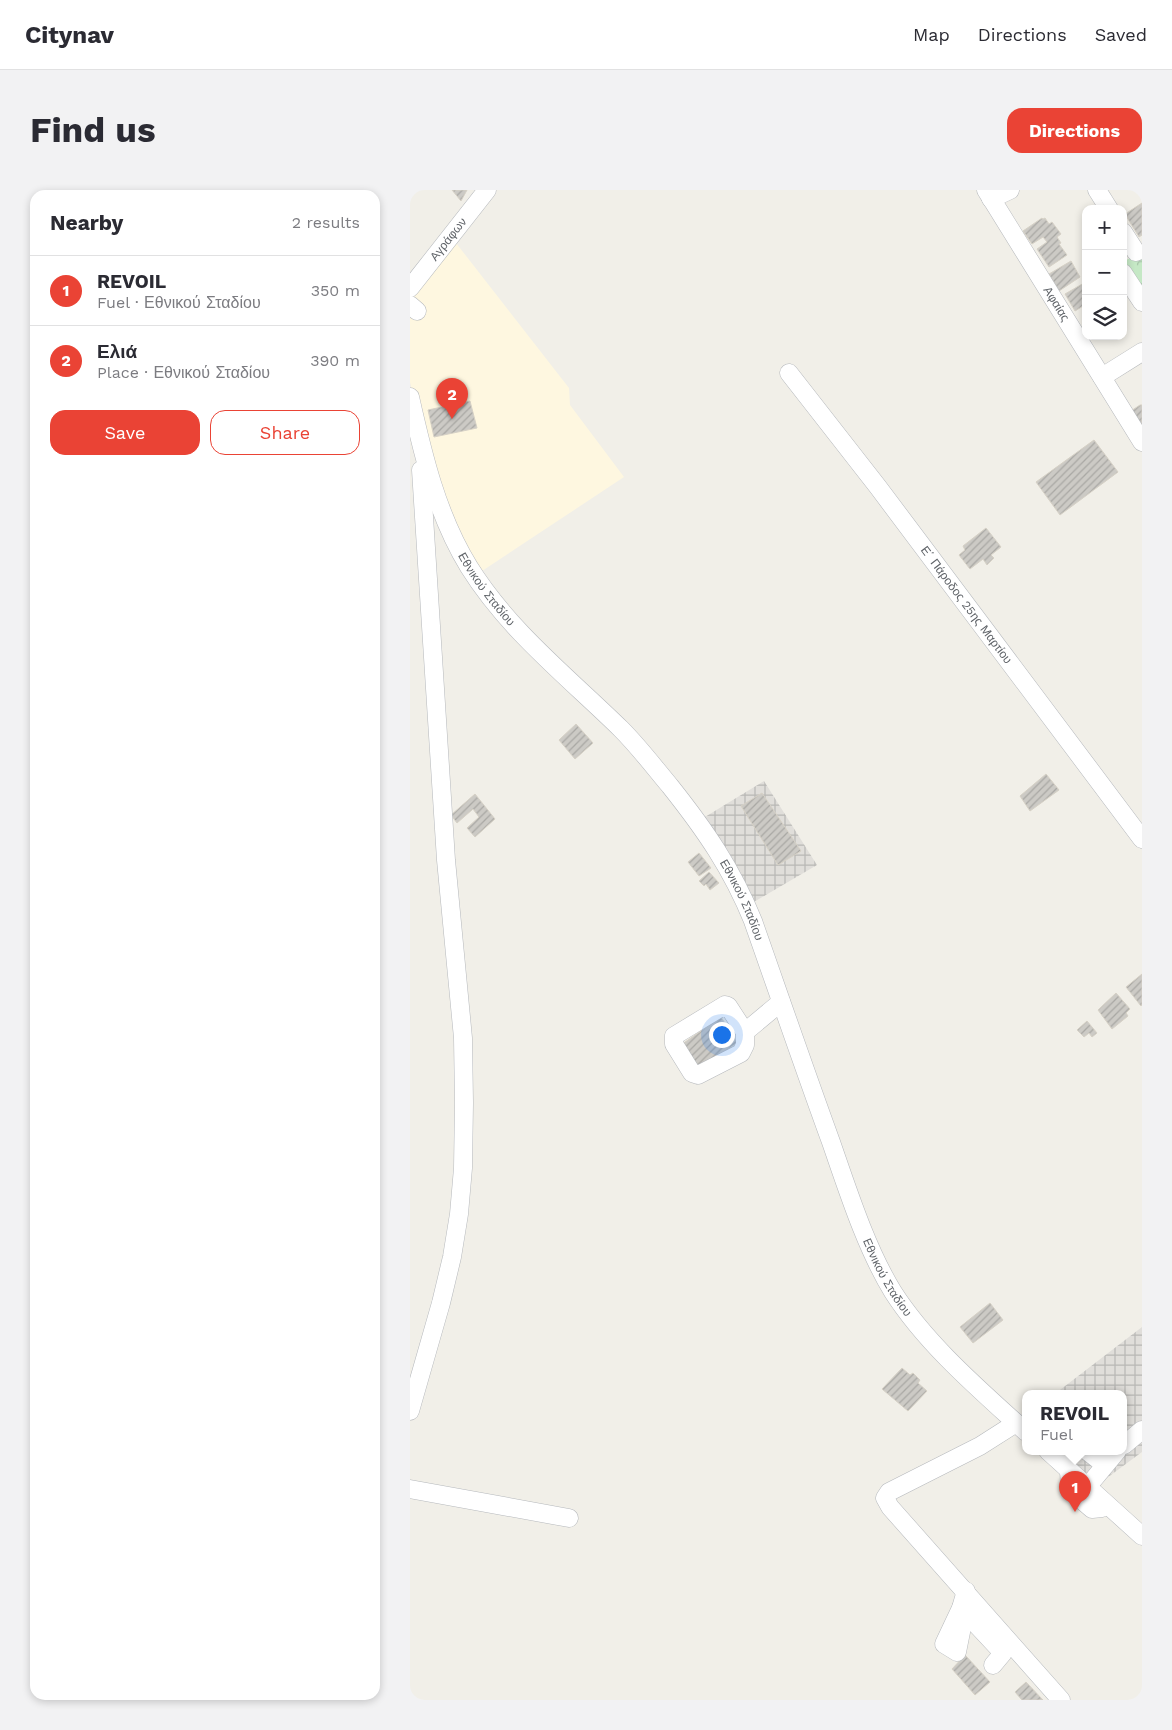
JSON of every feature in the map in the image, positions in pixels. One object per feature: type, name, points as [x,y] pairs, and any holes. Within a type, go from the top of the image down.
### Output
[{"type":"street","name":"Αγράφων","points":[[410,288],[487,190]]},
{"type":"street","points":[[989,194],[1010,190]]},
{"type":"street","points":[[1097,190],[1106,205]]},
{"type":"street","name":"Αφαίας","points":[[989,194],[1142,442]]},
{"type":"street","points":[[1127,240],[1134,254]]},
{"type":"street","points":[[1127,278],[1142,302]]},
{"type":"street","points":[[1102,377],[1142,352]]},
{"type":"street","name":"Ε΄ Πάροδος 25ης Μαρτίου","points":[[790,373],[878,487],[1142,839]]},
{"type":"street","name":"Εθνικού Σταδίου","points":[[414,395],[416,435],[427,470],[450,530],[468,566],[517,629],[539,653],[622,730],[646,757],[698,822],[727,864],[753,920],[848,1190],[876,1262],[894,1293],[927,1337],[1021,1427]]},
{"type":"street","points":[[410,1411],[441,1303],[453,1249],[460,1205],[464,1103],[463,1038],[446,860],[416,435]]},
{"type":"street","points":[[744,1032],[781,1002]]},
{"type":"street","points":[[993,1665],[1004,1653],[890,1507],[886,1498],[889,1492],[1021,1427]]},
{"type":"street","points":[[1127,1442],[1142,1430]]},
{"type":"street","points":[[1053,1455],[1142,1536]]},
{"type":"street","points":[[1092,1455],[1105,1465]]},
{"type":"street","points":[[1088,1486],[1114,1455]]},
{"type":"street","points":[[1070,1470],[1070,1490],[1092,1509],[1102,1508]]},
{"type":"street","points":[[410,1489],[570,1518]]},
{"type":"street","points":[[964,1604],[1061,1700]]},
{"type":"shaded area","points":[[456,243],[569,388],[570,405],[624,477],[479,573],[429,469],[410,382],[410,302]]},
{"type":"shaded area","points":[[764,781],[817,865],[747,906],[700,820]]},
{"type":"shaded area","points":[[1142,1327],[1142,1452],[1092,1489],[1054,1455],[1127,1455],[1127,1390],[1060,1390]]},
{"type":"green space","points":[[1142,251],[1142,296],[1127,272],[1127,260]]},
{"type":"building","points":[[452,190],[467,190],[461,201]]},
{"type":"building","points":[[1142,203],[1142,235],[1139,237],[1127,217],[1127,213]]},
{"type":"building","points":[[1042,218],[1045,218],[1049,224],[1052,222],[1061,234],[1057,237],[1061,243],[1059,244],[1067,255],[1049,267],[1037,249],[1047,242],[1043,237],[1032,244],[1023,231]]},
{"type":"building","points":[[1071,261],[1080,277],[1059,291],[1049,274]]},
{"type":"building","points":[[1082,284],[1082,307],[1075,311],[1065,294]]},
{"type":"building","points":[[470,401],[477,428],[434,437],[428,410]]},
{"type":"building","points":[[1142,405],[1142,429],[1131,411]]},
{"type":"building","points":[[1094,440],[1118,472],[1060,515],[1036,482]]},
{"type":"building","points":[[986,528],[1001,547],[991,555],[994,558],[987,565],[983,559],[970,569],[959,555],[965,550],[963,546]]},
{"type":"building","points":[[576,724],[593,743],[575,759],[559,740]]},
{"type":"building","points":[[1046,774],[1059,790],[1030,811],[1020,796]]},
{"type":"building","points":[[762,793],[801,851],[778,865],[741,806]]},
{"type":"building","points":[[475,794],[495,819],[475,837],[467,828],[479,817],[473,809],[457,823],[451,815]]},
{"type":"building","points":[[699,853],[711,868],[699,876],[688,862]]},
{"type":"building","points":[[709,872],[719,883],[710,890],[706,884],[704,886],[699,881]]},
{"type":"building","points":[[1142,974],[1142,1005],[1141,1006],[1126,987]]},
{"type":"building","points":[[1116,993],[1130,1009],[1126,1013],[1128,1016],[1112,1029],[1098,1010]]},
{"type":"building","points":[[721,1017],[737,1043],[694,1072],[678,1047]]},
{"type":"building","points":[[1087,1021],[1097,1033],[1092,1037],[1089,1033],[1084,1037],[1077,1030]]},
{"type":"building","points":[[990,1303],[1003,1320],[973,1343],[960,1327]]},
{"type":"building","points":[[902,1368],[910,1375],[913,1373],[920,1380],[918,1383],[927,1391],[908,1411],[882,1389]]},
{"type":"building","points":[[965,1655],[990,1682],[975,1695],[952,1669]]},
{"type":"building","points":[[1026,1682],[1043,1700],[1022,1700],[1015,1692]]},
{"type":"place","name":"Ελιά","points":[[452,419]]},
{"type":"place","name":"REVOIL","points":[[1075,1512]]}]
